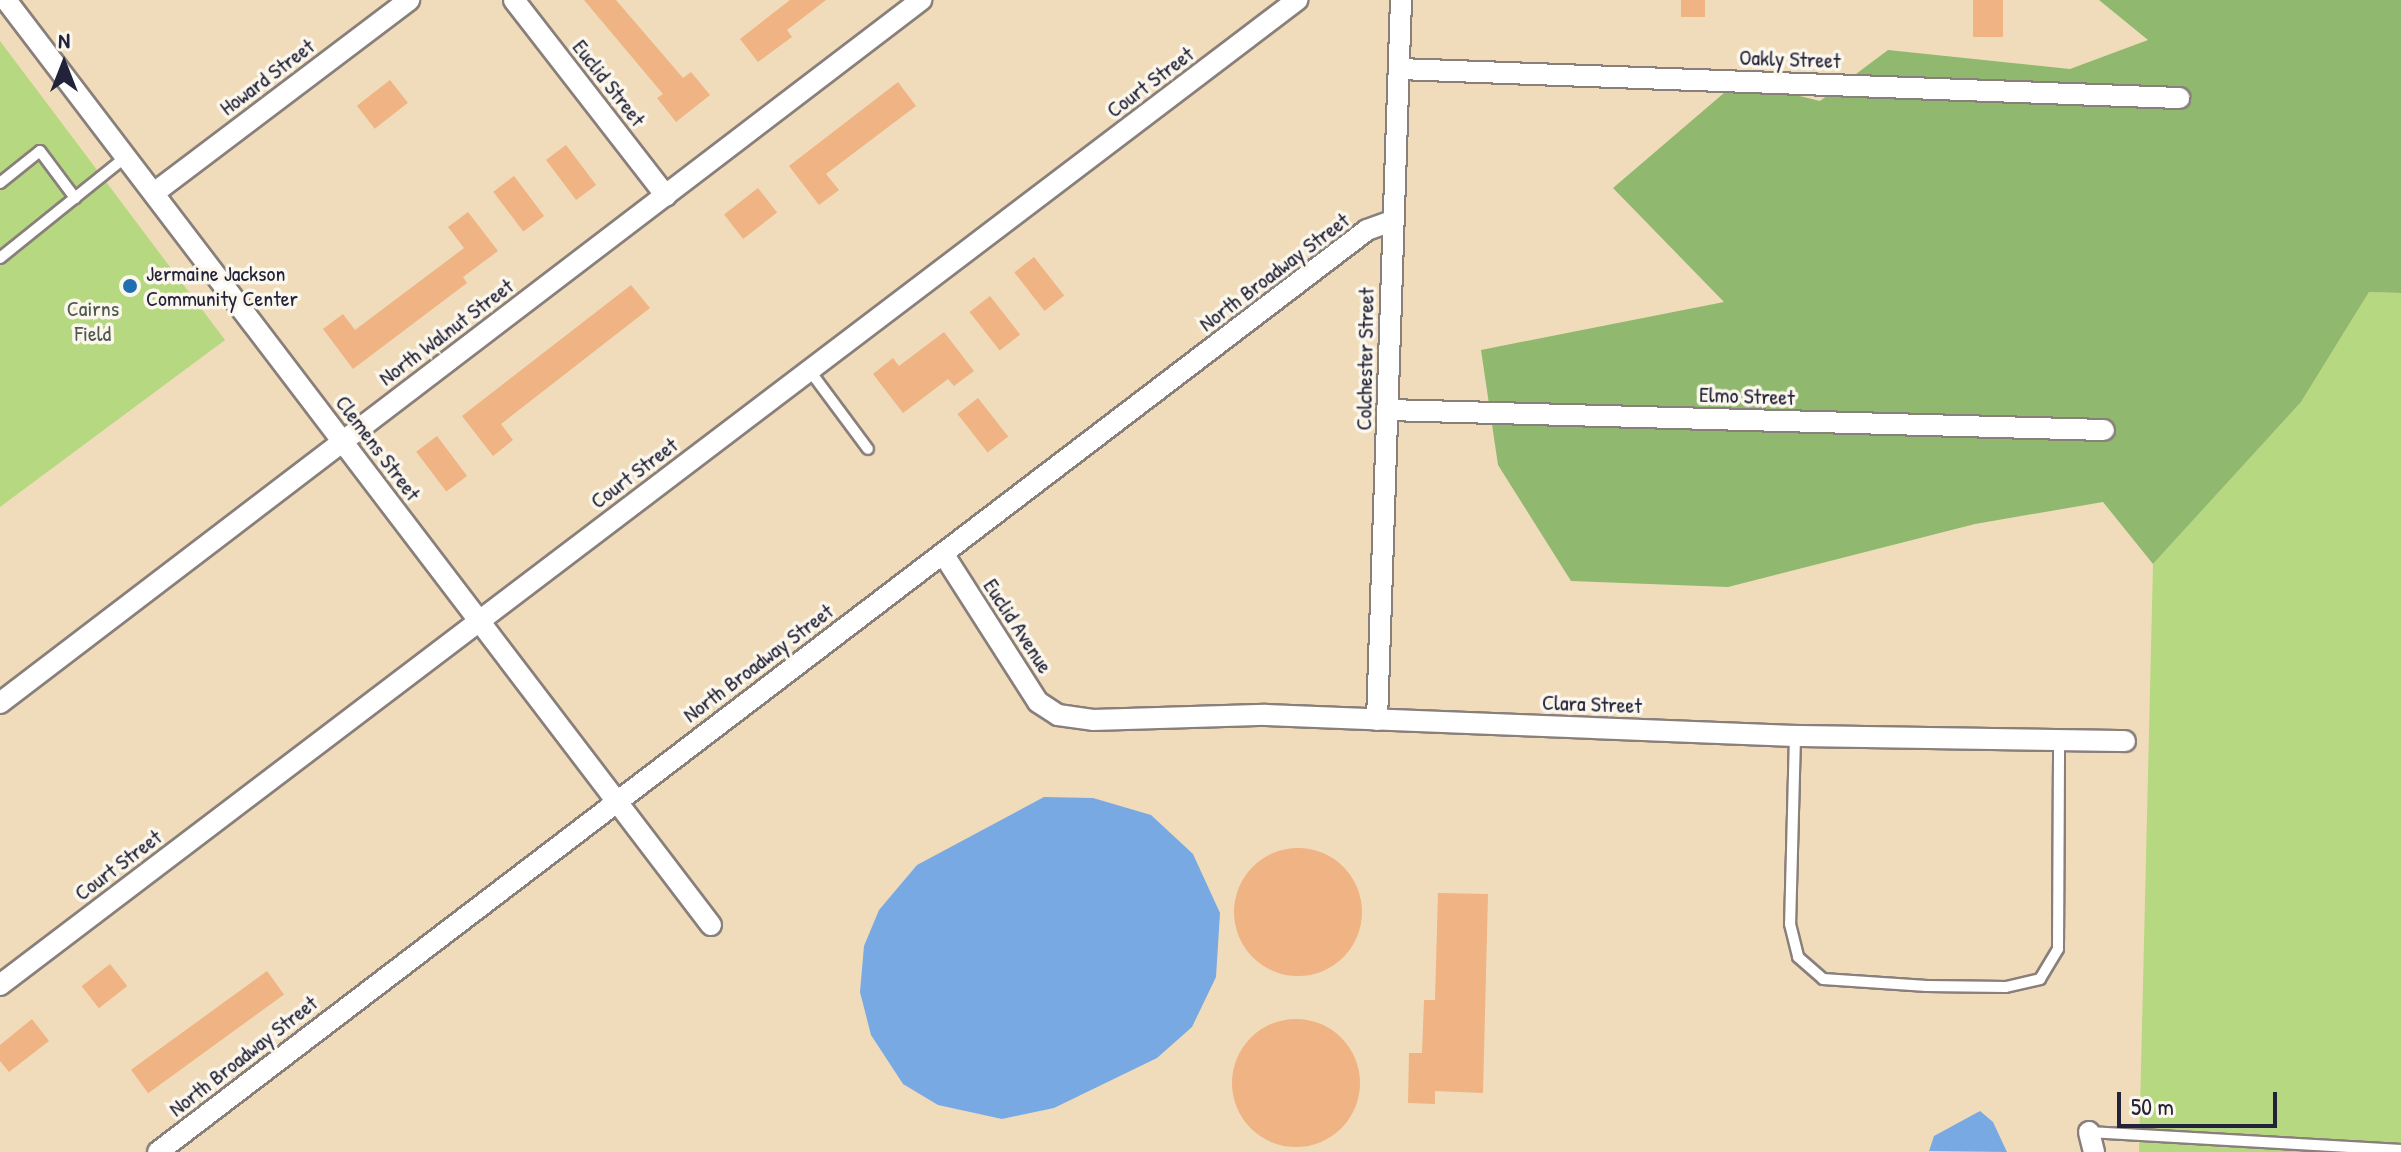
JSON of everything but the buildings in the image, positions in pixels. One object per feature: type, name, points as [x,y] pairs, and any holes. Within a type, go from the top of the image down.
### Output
[{"type":"street","name":"Clemens Street","points":[[6,0],[711,925]]},
{"type":"street","name":"Howard Street","points":[[154,193],[409,0]]},
{"type":"street","name":"Euclid Street","points":[[514,0],[666,196]]},
{"type":"street","name":"North Walnut Street","points":[[0,703],[921,0]]},
{"type":"street","name":"Court Street","points":[[0,985],[1297,0]]},
{"type":"street","name":"Colchester Street","points":[[1377,720],[1401,0]]},
{"type":"street","name":"Oakly Street","points":[[1399,69],[2179,98]]},
{"type":"street","name":"North Broadway Street","points":[[158,1152],[615,798],[944,555],[1367,230],[1392,221]]},
{"type":"street","name":"Elmo Street","points":[[1388,410],[2104,430]]},
{"type":"street","name":"Euclid Avenue","points":[[944,555],[1038,702],[1058,715]]},
{"type":"street","name":"Clara Street","points":[[1058,715],[1093,720],[1266,715],[1795,736],[2125,741]]},
{"type":"lane","points":[[0,183],[40,151],[75,198]]},
{"type":"lane","points":[[0,258],[127,156]]},
{"type":"lane","points":[[810,371],[868,449]]},
{"type":"lane","points":[[1795,736],[1790,924],[1798,957],[1823,979],[2006,987],[2040,979],[2058,949],[2059,738]]},
{"type":"lane","points":[[2091,1142],[2401,1150]]},
{"type":"green space","points":[[2099,0],[2401,0],[2401,293],[2369,292],[2301,402],[2153,564],[2103,502],[1975,524],[1728,587],[1571,581],[1498,465],[1481,350],[1724,302],[1613,188],[1738,81],[1820,101],[1888,50],[2070,69],[2148,40]]},
{"type":"green space","name":"Cairns Field","points":[[0,41],[225,340],[0,507]]},
{"type":"green space","points":[[2369,292],[2401,293],[2401,1152],[2139,1152],[2153,564],[2301,402]]},
{"type":"water","points":[[1044,797],[1093,798],[1151,815],[1193,854],[1220,913],[1216,977],[1192,1027],[1157,1058],[1054,1108],[1002,1119],[938,1105],[903,1084],[871,1035],[860,992],[864,946],[879,910],[917,865]]},
{"type":"water","points":[[1980,1111],[1993,1122],[2007,1152],[1929,1151],[1934,1136]]},
{"type":"place","name":"Jermaine Jackson Community Center","points":[[130,286]]}]
